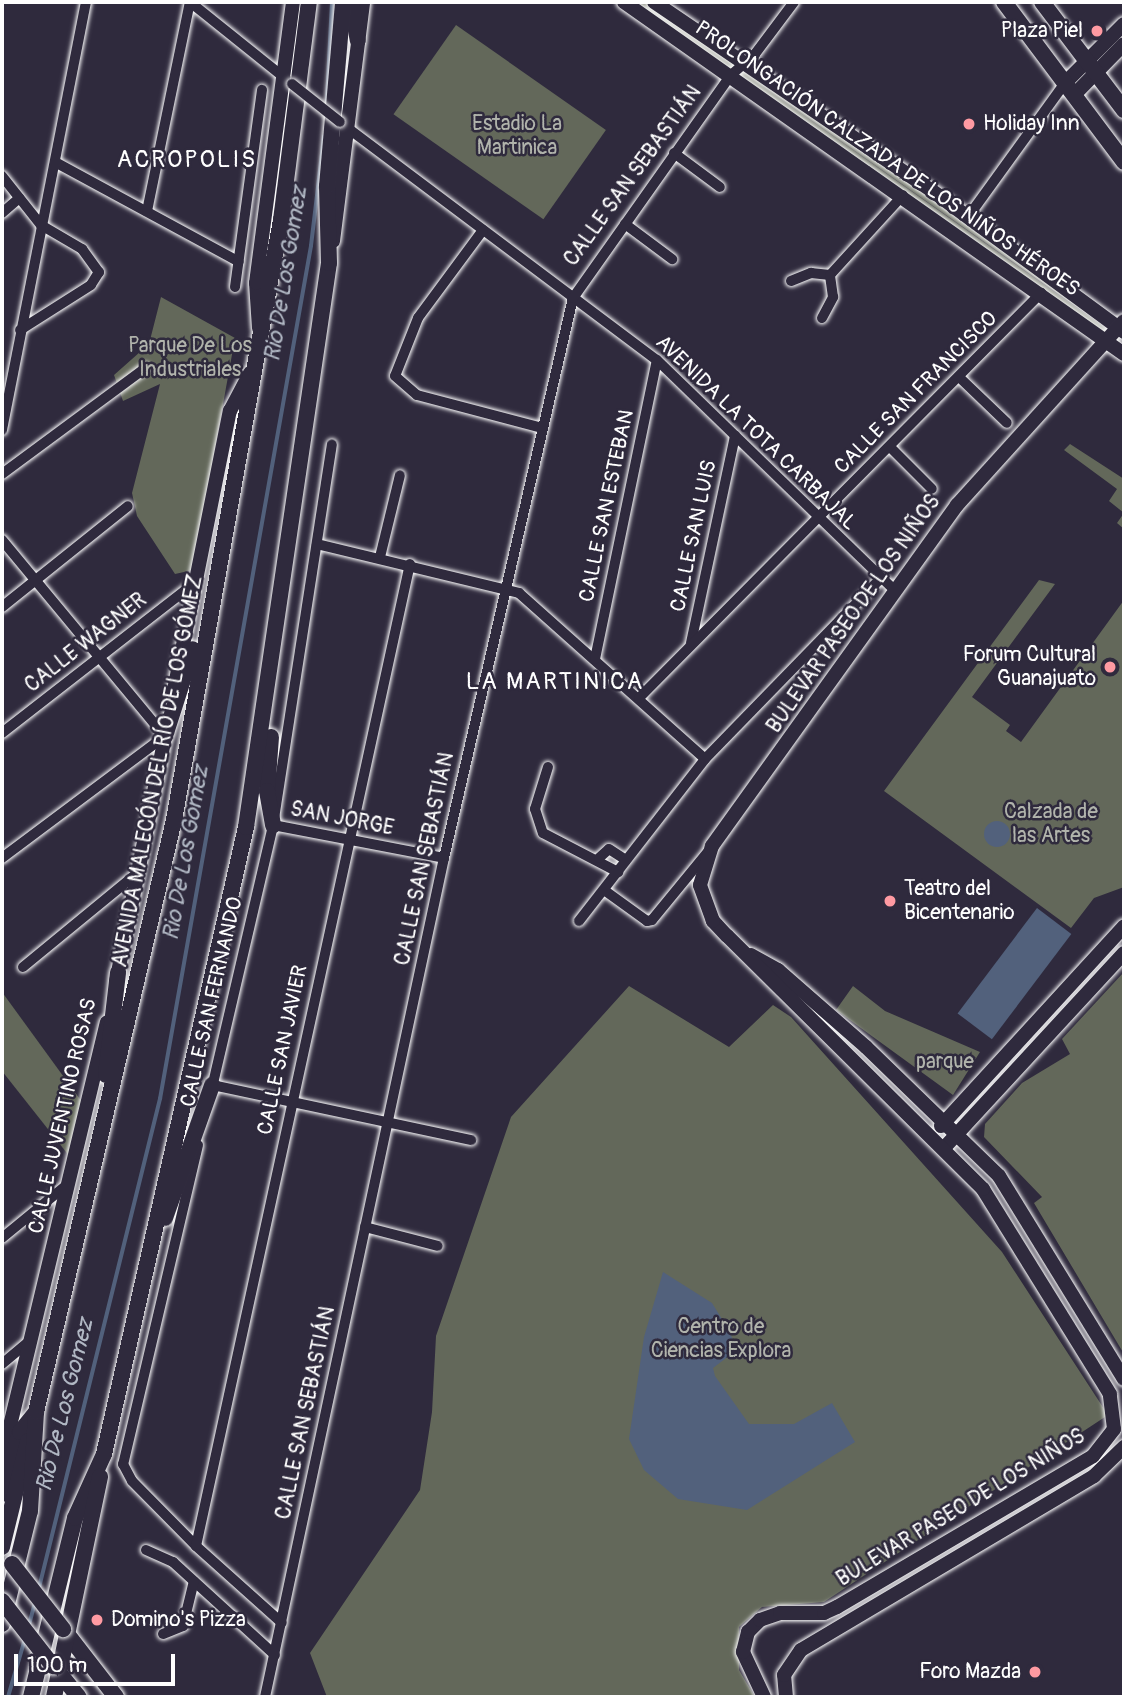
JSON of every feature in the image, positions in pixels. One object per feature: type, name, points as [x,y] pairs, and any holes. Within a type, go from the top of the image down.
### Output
[{"type":"main road","name":"AVENIDA MALECÓN DEL RÍO DE LOS GÓMEZ","points":[[2,1624],[30,1511],[36,1412],[174,820],[250,373],[281,220],[309,2]]},
{"type":"main road","points":[[54,1697],[56,1670],[74,1610],[144,1265],[246,827],[266,715],[329,263],[327,186],[343,2]]},
{"type":"main road","points":[[351,2],[358,40]]},
{"type":"main road","points":[[1004,2],[1066,91],[1124,162]]},
{"type":"main road","points":[[1042,2],[1124,110]]},
{"type":"main road","points":[[165,736],[185,684],[204,592],[218,564]]},
{"type":"main road","points":[[266,715],[271,737],[267,791],[274,825]]},
{"type":"main road","points":[[96,1159],[118,973]]},
{"type":"main road","points":[[144,1265],[212,1085]]},
{"type":"main road","points":[[2,1494],[20,1432],[36,1412]]},
{"type":"main road","points":[[36,1412],[5,1554],[116,1697]]},
{"type":"main road","points":[[31,1697],[72,1528],[104,1454]]},
{"type":"main road","points":[[2,1601],[79,1697]]},
{"type":"main road","points":[[74,1610],[90,1664]]},
{"type":"street","points":[[2,430],[5,387],[20,330],[86,2]]},
{"type":"street","points":[[147,211],[190,2]]},
{"type":"street","name":"AVENIDA LA TOTA CARBAJAL","points":[[190,2],[343,125],[657,360],[895,591]]},
{"type":"street","points":[[259,329],[256,283],[288,81],[293,2]]},
{"type":"street","points":[[329,263],[343,125],[363,2]]},
{"type":"street","name":"PROLONGACIÓN CALZADA DE LOS NIÑOS HÉROES","points":[[654,2],[1122,326]]},
{"type":"street","name":"CALLE SAN SEBASTIÁN","points":[[265,1697],[444,858],[573,298],[731,75],[746,64],[794,2]]},
{"type":"street","name":"PROLONGACIÓN CALZADA DE LOS NIÑOS HÉROES","points":[[627,3],[903,195],[1124,354]]},
{"type":"street","points":[[1092,67],[1124,24]]},
{"type":"street","points":[[968,217],[1066,91],[1092,67],[1124,44]]},
{"type":"street","points":[[235,287],[262,90]]},
{"type":"street","points":[[674,153],[720,187]]},
{"type":"street","points":[[55,162],[239,262]]},
{"type":"street","points":[[2,176],[41,225],[82,249],[99,272],[91,285],[20,330]]},
{"type":"street","points":[[830,275],[903,195]]},
{"type":"street","points":[[2,213],[19,198]]},
{"type":"street","points":[[625,225],[672,258]]},
{"type":"street","points":[[483,230],[418,318],[395,376],[417,395],[542,428]]},
{"type":"street","points":[[791,281],[811,272],[830,275]]},
{"type":"street","points":[[822,318],[833,297],[830,275]]},
{"type":"street","name":"CALLE SAN FRANCISCO","points":[[639,698],[1041,293]]},
{"type":"street","name":"BULEVAR PASEO DE LOS NIÑOS","points":[[764,1697],[743,1652],[748,1632],[760,1620],[780,1614],[824,1613],[837,1607],[1093,1456],[1114,1429],[1110,1394],[1069,1321],[983,1189],[713,921],[704,901],[702,871],[712,846],[966,494],[1105,339],[1122,326]]},
{"type":"street","name":"CALLE SAN ESTEBAN","points":[[595,659],[657,360]]},
{"type":"street","points":[[2,474],[145,368]]},
{"type":"street","name":"CALLE JUVENTINO ROSAS","points":[[2,1459],[118,973],[230,411],[250,373]]},
{"type":"street","points":[[959,377],[1007,423]]},
{"type":"street","name":"CALLE SAN LUIS","points":[[691,643],[735,436]]},
{"type":"street","name":"CALLE SAN FERNANDO","points":[[196,1546],[132,1481],[123,1464],[274,825],[332,445]]},
{"type":"street","points":[[890,447],[932,489]]},
{"type":"street","points":[[380,557],[400,475]]},
{"type":"street","points":[[2,607],[128,506]]},
{"type":"street","points":[[2,540],[96,658],[165,736],[2,858]]},
{"type":"street","points":[[317,544],[507,586],[595,659],[705,759]]},
{"type":"street","name":"CALLE SAN JAVIER","points":[[196,1546],[410,564]]},
{"type":"street","points":[[579,922],[705,759],[880,579]]},
{"type":"street","name":"CALLE WAGNER","points":[[2,733],[195,583]]},
{"type":"street","points":[[548,767],[535,809],[543,833],[580,857],[599,858],[618,872]]},
{"type":"street","name":"SAN JORGE","points":[[274,825],[444,858]]},
{"type":"street","points":[[604,890],[633,911],[652,920],[712,846]]},
{"type":"street","points":[[599,858],[609,849],[626,860]]},
{"type":"street","points":[[23,967],[139,871]]},
{"type":"street","points":[[932,1136],[1124,926]]},
{"type":"street","name":"BULEVAR PASEO DE LOS NIÑOS","points":[[747,953],[778,970],[959,1132],[1018,1201],[1124,1379]]},
{"type":"street","points":[[944,1148],[1124,953]]},
{"type":"street","points":[[212,1085],[291,1104],[471,1140]]},
{"type":"street","points":[[2,1238],[68,1184]]},
{"type":"street","points":[[365,1227],[438,1246]]},
{"type":"street","points":[[2,1364],[31,1340]]},
{"type":"street","name":"BULEVAR PASEO DE LOS NIÑOS","points":[[786,1697],[784,1675],[801,1650],[1094,1476],[1124,1447]]},
{"type":"street","points":[[196,1546],[282,1623]]},
{"type":"street","points":[[146,1550],[168,1558],[275,1654]]},
{"type":"street","points":[[163,1633],[183,1626],[194,1581]]},
{"type":"green space","points":[[636,2],[663,2],[1124,340],[704,45],[1114,334],[1124,348]]},
{"type":"green space","name":"Estadio La Martinica","points":[[456,25],[606,130],[543,219],[393,114]]},
{"type":"green space","name":"Parque De Los Industriales","points":[[161,297],[235,338],[193,570],[175,574],[137,516],[132,493],[160,384],[123,401],[114,375],[149,344]]},
{"type":"green space","points":[[1070,444],[1124,479],[1124,513],[1109,501],[1117,489],[1064,450]]},
{"type":"green space","points":[[1124,513],[1124,529],[1117,523]]},
{"type":"green space","name":"Calzada de las Artes","points":[[1039,580],[1055,584],[972,697],[1010,725],[1006,731],[1021,742],[1124,600],[1124,887],[1094,898],[1071,928],[884,791]]},
{"type":"green space","points":[[1124,972],[1124,1354],[1034,1203],[1042,1197],[984,1137],[985,1124],[1022,1083],[1070,1054],[1062,1039]]},
{"type":"green space","name":"Centro de Ciencias Explora","points":[[629,986],[729,1047],[773,1005],[791,1017],[1002,1252],[1108,1415],[824,1602],[762,1607],[739,1627],[739,1670],[755,1697],[327,1697],[310,1653],[420,1490],[432,1412],[436,1336],[511,1117]]},
{"type":"green space","name":"parque","points":[[853,986],[885,1011],[980,1052],[953,1095],[836,1010]]},
{"type":"green space","points":[[2,992],[82,1102],[70,1157],[2,1071]]},
{"type":"water","points":[[997,821],[1006,825],[1010,834],[1006,843],[997,847],[988,843],[984,834],[988,825]]},
{"type":"water","points":[[1037,908],[1071,934],[992,1039],[958,1013]]},
{"type":"water","points":[[663,1272],[712,1303],[725,1324],[738,1349],[713,1368],[715,1376],[749,1424],[794,1424],[832,1403],[855,1442],[747,1510],[678,1499],[644,1470],[629,1439],[644,1337]]},
{"type":"waterway","name":"Rio De Los Gomez","points":[[327,101],[332,2]]},
{"type":"waterway","name":"Rio De Los Gomez","points":[[39,1588],[160,1099],[311,246],[324,137]]},
{"type":"waterway","name":"Rio De Los Gomez","points":[[29,1625],[35,1602]]},
{"type":"waterway","name":"Rio De Los Gomez","points":[[8,1697],[25,1639]]},
{"type":"place","name":"Plaza Piel","points":[[1097,31]]},
{"type":"place","name":"Holiday Inn","points":[[969,124]]},
{"type":"place","name":"Forum Cultural Guanajuato","points":[[1110,667]]},
{"type":"place","name":"Teatro del Bicentenario","points":[[890,901]]},
{"type":"place","name":"Domino's Pizza","points":[[97,1620]]},
{"type":"place","name":"Foro Mazda","points":[[1035,1672]]},
{"type":"district","name":"ACROPOLIS","points":[[187,160]]},
{"type":"district","name":"LA MARTINICA","points":[[555,682]]}]
